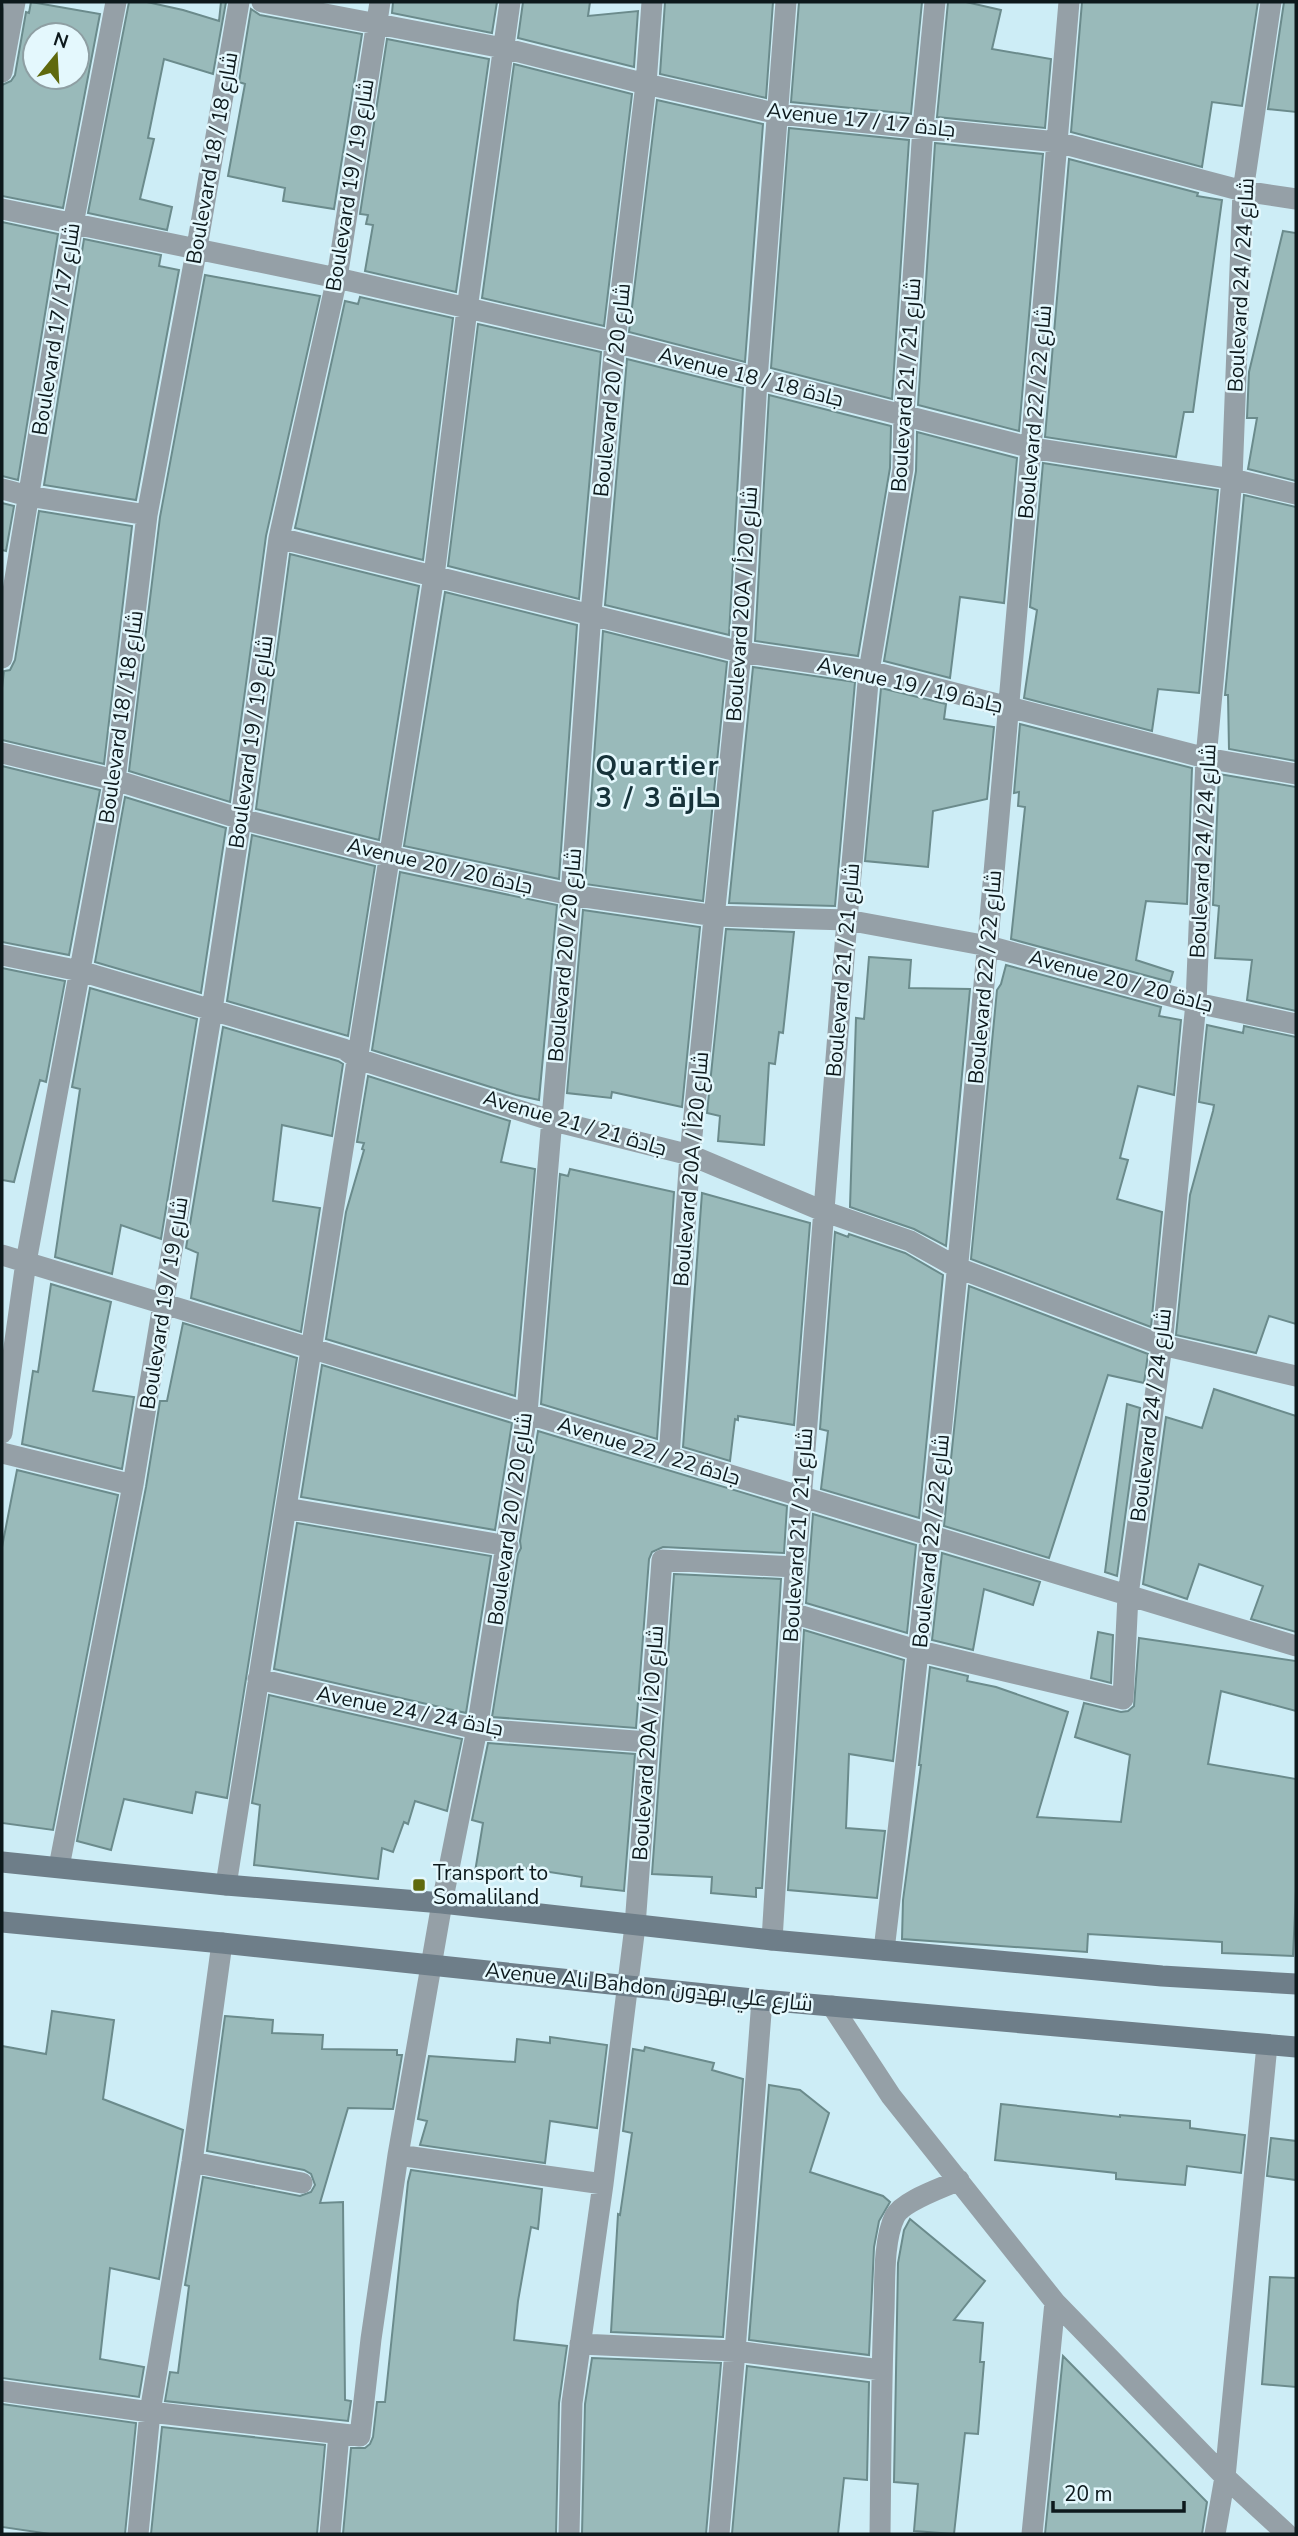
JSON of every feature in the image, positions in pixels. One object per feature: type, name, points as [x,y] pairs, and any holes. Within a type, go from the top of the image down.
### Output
[{"type":"main road","points":[[2,1862],[226,1885],[442,1902],[772,1940],[1162,1976],[1296,1984]]},
{"type":"main road","name":"Avenue Ali Bahdon شارع علي بهدون","points":[[2,1922],[222,1942],[762,2000],[1296,2047]]},
{"type":"street","points":[[2,72],[15,2]]},
{"type":"street","name":"Boulevard 17 / شارع 17","points":[[2,658],[73,224],[116,2]]},
{"type":"street","name":"Boulevard 18 / شارع 18","points":[[2,1433],[26,1262],[115,780],[147,515],[239,2]]},
{"type":"street","name":"Avenue 17 / جادة 17","points":[[262,2],[503,48],[779,114],[1057,142],[1243,191],[1296,199]]},
{"type":"street","name":"Boulevard 19 / شارع 19","points":[[59,1867],[134,1485],[212,1010],[279,538],[337,278],[380,2]]},
{"type":"street","points":[[226,1885],[434,576],[467,309],[510,2]]},
{"type":"street","name":"Boulevard 20 / شارع 20","points":[[339,2434],[360,2437],[371,2339],[398,2155],[442,1902],[477,1729],[527,1413],[615,342],[646,84],[652,2]]},
{"type":"street","name":"Boulevard 20A / شارع 20أ","points":[[669,1457],[690,1155],[741,652],[757,380],[786,2]]},
{"type":"street","name":"Boulevard 21 / شارع 21","points":[[772,1940],[795,1567],[847,920],[869,671],[903,469],[904,415],[923,127],[935,2]]},
{"type":"street","name":"Boulevard 22 / شارع 22","points":[[884,1950],[920,1651],[958,1268],[1069,2]]},
{"type":"street","name":"Boulevard 24 / شارع 24","points":[[920,1651],[1123,1699],[1128,1595],[1162,1345],[1196,1003],[1206,758],[1232,480],[1243,191],[1271,2]]},
{"type":"street","name":"Avenue 18 / جادة 18","points":[[2,209],[197,247],[615,342],[1032,448],[1232,480],[1296,495]]},
{"type":"street","points":[[2,489],[28,496],[147,515]]},
{"type":"street","name":"Avenue 19 / جادة 19","points":[[279,538],[741,652],[869,671],[1206,758],[1296,774]]},
{"type":"street","name":"Avenue 20 / جادة 20","points":[[2,753],[115,780],[241,819],[389,856],[571,895],[716,916],[847,920],[988,946],[1196,1003],[1296,1024]]},
{"type":"street","name":"Avenue 21 / جادة 21","points":[[2,955],[80,971],[344,1049],[358,1059],[551,1119],[690,1155],[823,1211],[910,1241],[958,1268],[1162,1345],[1296,1376]]},
{"type":"street","name":"Avenue 22 / جادة 22","points":[[2,1255],[1296,1646]]},
{"type":"street","points":[[2,1453],[134,1485]]},
{"type":"street","points":[[286,1508],[508,1546]]},
{"type":"street","name":"Boulevard 20A / شارع 20أ","points":[[569,2534],[572,2403],[635,1926],[662,1560],[795,1567]]},
{"type":"street","points":[[792,1613],[920,1651]]},
{"type":"street","name":"Avenue 24 / جادة 24","points":[[258,1679],[477,1729],[648,1742]]},
{"type":"street","points":[[138,2534],[150,2412],[192,2162],[222,1942]]},
{"type":"street","points":[[719,2534],[762,2000]]},
{"type":"street","points":[[832,2006],[891,2096],[1055,2302],[1224,2477],[1286,2534]]},
{"type":"street","points":[[1215,2534],[1224,2477],[1267,2045]]},
{"type":"street","points":[[398,2155],[603,2184]]},
{"type":"street","points":[[192,2162],[302,2183]]},
{"type":"street","points":[[880,2534],[881,2370],[886,2264],[896,2215],[907,2204],[959,2180]]},
{"type":"street","points":[[1032,2534],[1055,2302]]},
{"type":"street","points":[[580,2344],[735,2351],[881,2370]]},
{"type":"street","points":[[2,2390],[150,2412],[339,2434],[330,2534]]},
{"type":"building","points":[[31,2],[100,14],[91,61],[91,21],[24,21],[26,12],[29,13]]},
{"type":"building","points":[[129,2],[147,2],[219,21],[221,2],[226,2],[213,74],[164,59],[148,138],[154,139],[140,199],[172,207],[167,230],[88,213]]},
{"type":"building","points":[[393,2],[497,2],[492,33],[392,13]]},
{"type":"building","points":[[523,2],[590,2],[588,16],[638,11],[634,67],[518,38]]},
{"type":"building","points":[[665,2],[773,2],[766,98],[660,74]]},
{"type":"building","points":[[799,2],[922,2],[911,114],[791,102]]},
{"type":"building","points":[[948,2],[966,2],[1001,10],[992,49],[1051,59],[1045,128],[937,117]]},
{"type":"building","points":[[1082,2],[1258,2],[1242,106],[1212,102],[1202,167],[1071,132]]},
{"type":"building","points":[[1284,2],[1296,2],[1296,112],[1268,109]]},
{"type":"building","points":[[251,9],[260,15],[362,34],[334,209],[283,201],[285,188],[228,176],[245,84],[239,82]]},
{"type":"building","points":[[387,39],[489,59],[456,292],[365,271],[373,225],[366,224],[368,215],[360,214]]},
{"type":"building","points":[[21,41],[21,91],[85,91],[63,208],[2,196],[2,85],[11,81],[15,75]]},
{"type":"building","points":[[514,64],[632,94],[604,326],[482,298]]},
{"type":"building","points":[[657,100],[763,124],[745,362],[629,332]]},
{"type":"building","points":[[789,128],[909,140],[892,399],[771,368]]},
{"type":"building","points":[[935,143],[1043,154],[1019,431],[918,405]]},
{"type":"building","points":[[1069,159],[1198,193],[1197,196],[1222,200],[1193,412],[1184,412],[1176,457],[1045,437]]},
{"type":"building","points":[[2,222],[58,234],[18,480],[2,476]]},
{"type":"building","points":[[1283,231],[1296,233],[1296,481],[1248,469],[1257,418],[1247,418],[1249,372]]},
{"type":"building","points":[[84,239],[161,255],[159,266],[179,270],[136,500],[44,485]]},
{"type":"building","points":[[205,275],[320,296],[266,536],[230,802],[129,771],[160,517]]},
{"type":"building","points":[[360,297],[453,318],[423,560],[295,528],[345,301],[358,304]]},
{"type":"building","points":[[478,324],[601,352],[579,599],[448,566]]},
{"type":"building","points":[[627,359],[743,388],[729,635],[605,605]]},
{"type":"building","points":[[769,395],[891,426],[890,468],[858,656],[755,641]]},
{"type":"building","points":[[917,432],[1017,458],[1004,603],[960,597],[950,678],[884,661],[916,471]]},
{"type":"building","points":[[1043,463],[1218,490],[1199,693],[1158,689],[1152,731],[1024,698],[1037,610],[1030,607]]},
{"type":"building","points":[[1244,495],[1296,507],[1296,761],[1229,749],[1228,695],[1225,695]]},
{"type":"building","points":[[2,503],[14,506],[6,551],[2,550]]},
{"type":"building","points":[[39,511],[132,526],[104,764],[2,740],[4,671],[10,670],[15,660]]},
{"type":"building","points":[[290,554],[419,586],[379,840],[256,809]]},
{"type":"building","points":[[445,592],[577,625],[559,879],[404,846]]},
{"type":"building","points":[[603,631],[727,662],[703,901],[585,884]]},
{"type":"building","points":[[753,667],[855,682],[835,906],[729,903]]},
{"type":"building","points":[[881,688],[946,704],[944,719],[994,727],[987,799],[933,811],[928,867],[865,861]]},
{"type":"building","points":[[1020,724],[1192,768],[1187,904],[1146,901],[1136,960],[1173,972],[1170,982],[1011,939],[1025,807],[1018,806],[1019,792],[1014,793]]},
{"type":"building","points":[[2,766],[100,790],[69,955],[2,942]]},
{"type":"building","points":[[1219,774],[1296,787],[1296,1011],[1247,1000],[1252,960],[1215,958],[1219,906],[1213,905]]},
{"type":"building","points":[[125,797],[226,828],[201,993],[95,962]]},
{"type":"building","points":[[252,835],[375,866],[348,1036],[227,1001]]},
{"type":"building","points":[[400,872],[557,905],[539,1100],[372,1050]]},
{"type":"building","points":[[583,910],[700,927],[682,1107],[612,1092],[611,1098],[567,1093]]},
{"type":"building","points":[[726,929],[794,932],[783,1033],[779,1032],[775,1064],[769,1063],[764,1145],[718,1141],[720,1116],[707,1113]]},
{"type":"building","points":[[869,957],[911,960],[909,988],[970,989],[946,1246],[914,1229],[850,1207],[856,1018],[864,1019]]},
{"type":"building","points":[[1006,965],[1161,1007],[1159,1016],[1181,1020],[1174,1095],[1138,1086],[1120,1158],[1128,1160],[1117,1199],[1162,1212],[1151,1327],[971,1259],[997,990]]},
{"type":"building","points":[[2,968],[65,981],[46,1082],[40,1080],[14,1182],[2,1180]]},
{"type":"building","points":[[90,988],[197,1019],[161,1239],[121,1225],[112,1274],[55,1257],[80,1089],[72,1087]]},
{"type":"building","points":[[1207,1025],[1243,1033],[1244,1026],[1296,1037],[1296,1324],[1269,1316],[1256,1353],[1176,1335],[1190,1195],[1214,1105],[1199,1102]]},
{"type":"building","points":[[223,1027],[343,1064],[332,1136],[282,1125],[273,1201],[320,1208],[301,1332],[191,1298],[198,1253],[186,1248]]},
{"type":"building","points":[[368,1076],[510,1121],[501,1162],[535,1169],[515,1396],[326,1339],[346,1212],[364,1150],[364,1143],[357,1142]]},
{"type":"building","points":[[570,1169],[674,1192],[657,1439],[541,1404],[560,1174],[568,1176]]},
{"type":"building","points":[[702,1193],[810,1223],[794,1425],[738,1416],[738,1420],[735,1419],[730,1461],[683,1447]]},
{"type":"building","points":[[835,1232],[848,1237],[849,1234],[905,1253],[943,1275],[919,1518],[821,1489],[828,1431],[820,1429]]},
{"type":"building","points":[[51,1284],[111,1302],[93,1391],[134,1397],[122,1469],[22,1444],[33,1371],[38,1372]]},
{"type":"building","points":[[969,1286],[1148,1354],[1144,1383],[1108,1375],[1049,1558],[944,1526]]},
{"type":"building","points":[[183,1323],[297,1358],[227,1798],[196,1792],[192,1813],[124,1799],[111,1850],[77,1841],[146,1487],[160,1401],[167,1401]]},
{"type":"building","points":[[322,1365],[512,1423],[495,1530],[301,1497]]},
{"type":"building","points":[[1214,1389],[1296,1416],[1296,1632],[1251,1619],[1263,1586],[1199,1564],[1187,1599],[1143,1584],[1166,1417],[1202,1428]]},
{"type":"building","points":[[1127,1404],[1140,1408],[1117,1576],[1105,1572]]},
{"type":"building","points":[[538,1431],[787,1506],[784,1553],[663,1547],[652,1552],[649,1559],[636,1728],[492,1717]]},
{"type":"building","points":[[17,1470],[118,1495],[53,1830],[2,1823],[2,1547]]},
{"type":"building","points":[[813,1514],[916,1545],[907,1633],[806,1603]]},
{"type":"building","points":[[297,1523],[491,1556],[466,1713],[274,1669]]},
{"type":"building","points":[[942,1553],[1040,1582],[1033,1605],[984,1589],[973,1650],[932,1640]]},
{"type":"building","points":[[674,1574],[781,1579],[762,1888],[756,1888],[756,1897],[711,1893],[712,1877],[652,1874]]},
{"type":"building","points":[[804,1630],[904,1660],[893,1761],[849,1754],[846,1828],[885,1831],[877,1898],[788,1890]]},
{"type":"building","points":[[1098,1632],[1113,1635],[1111,1683],[1091,1678]]},
{"type":"building","points":[[1139,1638],[1296,1661],[1296,1711],[1221,1691],[1208,1764],[1296,1779],[1293,1956],[1222,1953],[1222,1942],[1088,1934],[1087,1952],[902,1939],[903,1900],[921,1765],[930,1667],[968,1676],[967,1681],[996,1687],[1068,1712],[1037,1817],[1121,1822],[1130,1755],[1075,1737],[1084,1703],[1121,1712],[1134,1706]]},
{"type":"building","points":[[269,1695],[462,1739],[447,1811],[415,1801],[408,1824],[404,1822],[393,1852],[382,1848],[378,1879],[254,1865],[260,1805],[252,1803]]},
{"type":"building","points":[[488,1743],[635,1754],[624,1891],[581,1886],[582,1877],[517,1867],[516,1878],[475,1872],[483,1823],[472,1820]]},
{"type":"building","points":[[52,2011],[114,2020],[103,2099],[183,2130],[159,2279],[110,2268],[100,2359],[144,2367],[139,2397],[2,2378],[2,2046],[46,2054]]},
{"type":"building","points":[[225,2016],[273,2020],[272,2033],[323,2035],[322,2049],[397,2050],[397,2055],[402,2055],[393,2109],[348,2108],[320,2203],[343,2202],[345,2400],[351,2401],[348,2421],[165,2401],[170,2372],[178,2373],[189,2286],[185,2285],[203,2177],[300,2196],[311,2192],[315,2185],[311,2174],[304,2170],[207,2151]]},
{"type":"building","points":[[550,2037],[607,2045],[597,2128],[550,2121],[545,2163],[420,2145],[427,2121],[418,2119],[429,2056],[515,2062],[517,2039],[550,2043]]},
{"type":"building","points":[[645,2047],[714,2063],[712,2070],[743,2079],[723,2337],[611,2332],[618,2214],[620,2215],[632,2133],[623,2131],[633,2049],[644,2051]]},
{"type":"building","points":[[769,2085],[800,2090],[829,2113],[810,2172],[883,2196],[890,2202],[879,2221],[874,2247],[869,2355],[749,2340]]},
{"type":"building","points":[[1001,2104],[1120,2117],[1190,2121],[1190,2128],[1245,2135],[1241,2173],[1187,2166],[1185,2185],[1116,2179],[1116,2173],[995,2160]]},
{"type":"building","points":[[1271,2138],[1296,2141],[1296,2180],[1267,2176]]},
{"type":"building","points":[[411,2170],[542,2189],[538,2229],[531,2227],[514,2340],[567,2346],[559,2403],[556,2534],[343,2534],[351,2448],[365,2448],[370,2444],[377,2402],[385,2402]]},
{"type":"building","points":[[910,2219],[985,2281],[954,2320],[983,2323],[980,2362],[984,2362],[978,2434],[965,2433],[954,2534],[914,2531],[918,2484],[894,2482],[898,2263],[904,2230]]},
{"type":"building","points":[[1270,2277],[1296,2278],[1296,2387],[1262,2384]]},
{"type":"building","points":[[1063,2356],[1207,2502],[1202,2534],[1045,2534]]},
{"type":"building","points":[[592,2358],[721,2363],[706,2534],[582,2534],[585,2404]]},
{"type":"building","points":[[747,2366],[869,2382],[867,2480],[844,2478],[838,2534],[732,2534]]},
{"type":"building","points":[[2,2404],[136,2423],[125,2534],[50,2534],[2,2527]]},
{"type":"building","points":[[162,2427],[325,2445],[317,2534],[151,2534]]},
{"type":"place","name":"Transport to Somaliland","points":[[419,1885]]},
{"type":"district","name":"Quartier 3 / حارة 3","points":[[658,781]]}]
